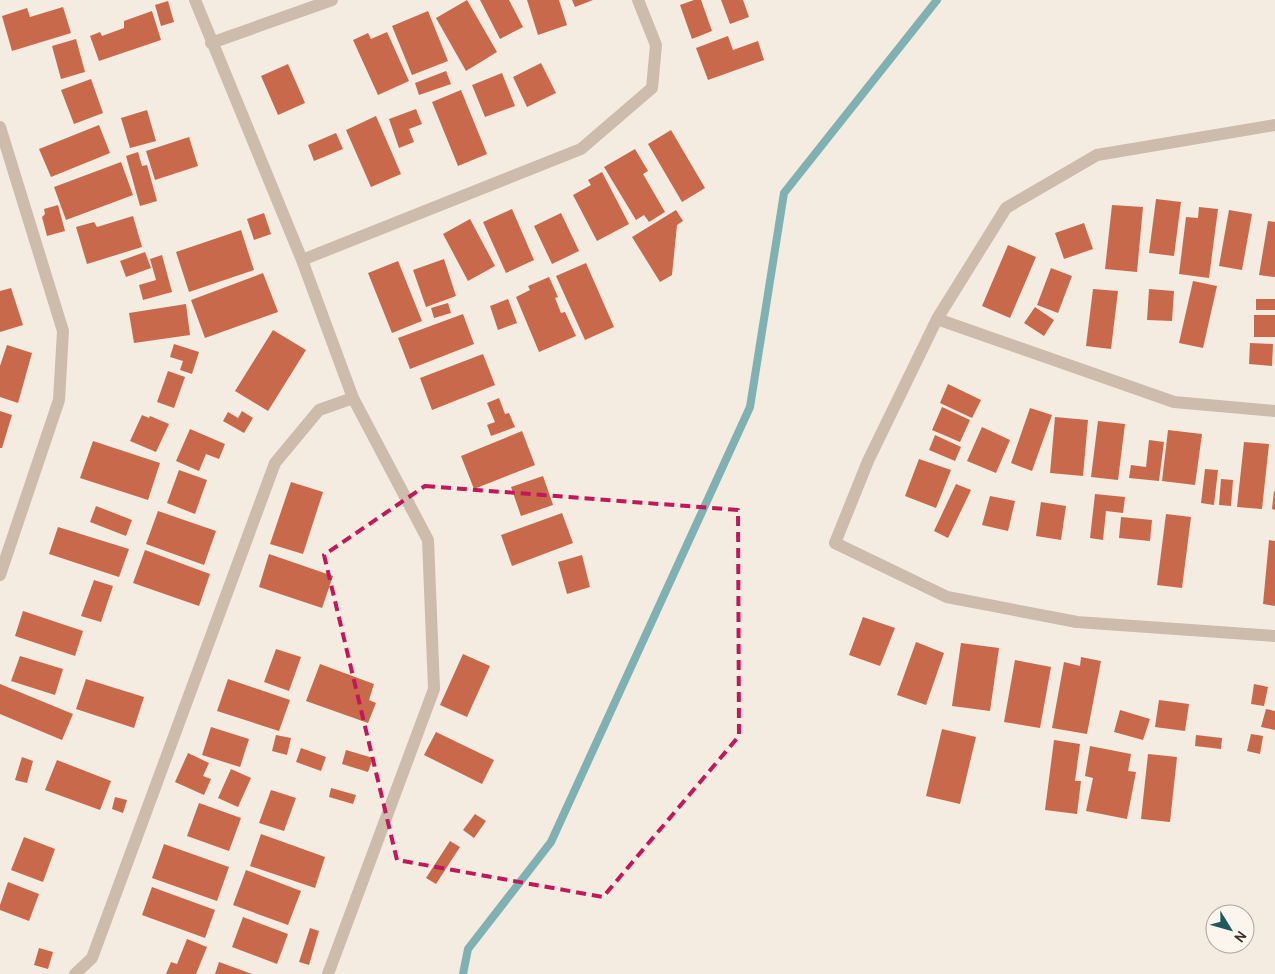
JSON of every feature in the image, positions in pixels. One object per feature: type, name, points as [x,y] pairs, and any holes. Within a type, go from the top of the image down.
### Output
[{"type":"street","points":[[195,0],[211,43],[302,260],[353,398],[428,540],[434,689],[328,974]]},
{"type":"street","points":[[211,43],[332,0]]},
{"type":"street","points":[[302,260],[581,149],[652,88],[656,45],[638,0]]},
{"type":"street","points":[[1275,125],[1098,155],[1006,208],[937,319],[868,461],[835,543],[947,597],[1077,622],[1275,636]]},
{"type":"street","points":[[0,127],[63,331],[59,400],[0,575]]},
{"type":"street","points":[[937,319],[1174,402],[1275,411]]},
{"type":"street","points":[[75,974],[92,958],[275,463],[319,410],[353,398]]},
{"type":"highlighted area","points":[[425,486],[738,510],[739,736],[603,897],[397,860],[324,555]]},
{"type":"building","points":[[467,0],[497,52],[466,71],[436,18]]},
{"type":"building","points":[[480,0],[509,0],[523,27],[500,39]]},
{"type":"building","points":[[527,0],[559,0],[567,25],[538,35]]},
{"type":"building","points":[[572,0],[593,0],[575,7]]},
{"type":"building","points":[[694,0],[701,0],[712,31],[692,39],[680,5]]},
{"type":"building","points":[[721,0],[743,0],[749,17],[730,24]]},
{"type":"building","points":[[168,1],[174,22],[161,26],[155,5]]},
{"type":"building","points":[[63,7],[71,33],[12,51],[2,16],[27,8],[30,17]]},
{"type":"building","points":[[152,11],[161,40],[99,61],[90,36],[100,32],[102,36],[124,28],[124,21]]},
{"type":"building","points":[[428,11],[448,61],[412,75],[392,26]]},
{"type":"building","points":[[387,32],[409,81],[378,95],[353,40],[368,33],[371,39]]},
{"type":"building","points":[[728,36],[733,50],[758,41],[764,60],[708,80],[696,48]]},
{"type":"building","points":[[76,39],[85,72],[61,79],[52,46]]},
{"type":"building","points":[[541,63],[556,93],[527,107],[513,77]]},
{"type":"building","points":[[288,64],[305,103],[278,115],[261,76]]},
{"type":"building","points":[[446,71],[451,84],[419,95],[415,83]]},
{"type":"building","points":[[502,73],[515,106],[485,117],[472,85]]},
{"type":"building","points":[[91,79],[103,113],[74,124],[61,90]]},
{"type":"building","points":[[461,90],[487,154],[458,166],[432,102]]},
{"type":"building","points":[[416,109],[422,124],[409,129],[414,142],[399,148],[389,119]]},
{"type":"building","points":[[147,110],[156,141],[130,148],[121,118]]},
{"type":"building","points":[[376,116],[401,174],[371,187],[346,130]]},
{"type":"building","points":[[99,125],[110,153],[51,177],[39,149]]},
{"type":"building","points":[[671,130],[705,188],[682,202],[648,144]]},
{"type":"building","points":[[336,133],[343,149],[314,161],[308,145]]},
{"type":"building","points":[[189,137],[198,166],[155,180],[146,151]]},
{"type":"building","points":[[635,149],[648,171],[643,174],[665,212],[649,222],[644,215],[636,220],[604,167]]},
{"type":"building","points":[[138,152],[142,166],[147,165],[157,201],[140,206],[126,156]]},
{"type":"building","points":[[121,162],[133,195],[66,220],[54,187]]},
{"type":"building","points":[[602,172],[629,224],[597,241],[573,195],[591,185],[588,180]]},
{"type":"building","points":[[1156,199],[1181,202],[1174,256],[1149,253]]},
{"type":"building","points":[[58,205],[65,231],[47,236],[42,217],[45,214],[44,209]]},
{"type":"building","points":[[1112,205],[1143,207],[1137,272],[1105,269]]},
{"type":"building","points":[[1199,207],[1218,209],[1209,278],[1179,274],[1186,217],[1198,218]]},
{"type":"building","points":[[512,209],[534,260],[506,273],[483,222]]},
{"type":"building","points":[[676,210],[683,221],[677,225],[672,275],[660,282],[632,237]]},
{"type":"building","points":[[1229,210],[1252,214],[1242,270],[1219,266]]},
{"type":"building","points":[[264,213],[271,234],[254,240],[247,219]]},
{"type":"building","points":[[561,213],[579,251],[552,264],[534,226]]},
{"type":"building","points":[[133,216],[142,247],[87,264],[76,227],[94,222],[97,227]]},
{"type":"building","points":[[470,219],[495,266],[468,281],[443,234]]},
{"type":"building","points":[[1268,221],[1275,222],[1275,277],[1259,275]]},
{"type":"building","points":[[1084,223],[1093,249],[1064,259],[1055,233]]},
{"type":"building","points":[[241,230],[254,270],[189,292],[176,252]]},
{"type":"building","points":[[1008,245],[1036,257],[1010,318],[982,306]]},
{"type":"building","points":[[145,252],[151,268],[126,277],[120,261]]},
{"type":"building","points":[[162,255],[172,292],[143,300],[139,285],[156,280],[150,259]]},
{"type":"building","points":[[444,259],[456,296],[426,307],[413,270]]},
{"type":"building","points":[[398,261],[422,321],[392,333],[368,273]]},
{"type":"building","points":[[586,263],[614,327],[585,340],[556,276]]},
{"type":"building","points":[[1051,268],[1072,276],[1058,313],[1037,305]]},
{"type":"building","points":[[263,273],[278,312],[205,338],[191,300]]},
{"type":"building","points":[[549,277],[558,297],[555,298],[561,313],[565,312],[576,336],[539,352],[516,297],[530,290],[528,286]]},
{"type":"building","points":[[1193,281],[1217,286],[1203,348],[1179,343]]},
{"type":"building","points":[[11,288],[23,325],[0,332],[0,291]]},
{"type":"building","points":[[1093,289],[1118,291],[1111,349],[1086,346]]},
{"type":"building","points":[[1149,289],[1174,291],[1172,321],[1147,320]]},
{"type":"building","points":[[508,299],[517,323],[498,330],[490,306]]},
{"type":"building","points":[[1256,299],[1275,299],[1275,310],[1256,310]]},
{"type":"building","points":[[448,303],[451,313],[434,318],[431,308]]},
{"type":"building","points":[[186,304],[190,335],[134,343],[129,313]]},
{"type":"building","points":[[1035,307],[1054,320],[1044,336],[1024,323]]},
{"type":"building","points":[[463,314],[474,344],[410,369],[398,338]]},
{"type":"building","points":[[1254,315],[1275,315],[1275,337],[1254,337]]},
{"type":"building","points":[[273,330],[306,350],[268,411],[235,391]]},
{"type":"building","points":[[1250,343],[1273,344],[1272,366],[1249,364]]},
{"type":"building","points":[[174,344],[199,352],[192,374],[180,370],[183,361],[170,357]]},
{"type":"building","points":[[7,345],[32,353],[18,403],[0,397],[0,366]]},
{"type":"building","points":[[483,354],[495,385],[432,410],[420,378]]},
{"type":"building","points":[[168,371],[185,377],[174,408],[157,402]]},
{"type":"building","points":[[948,384],[981,400],[972,418],[940,403]]},
{"type":"building","points":[[499,398],[505,414],[509,413],[515,427],[491,436],[487,425],[495,422],[487,403]]},
{"type":"building","points":[[942,407],[970,420],[960,442],[932,430]]},
{"type":"building","points":[[1030,408],[1052,415],[1032,471],[1011,463]]},
{"type":"building","points":[[0,411],[12,415],[2,448],[0,448]]},
{"type":"building","points":[[242,411],[253,418],[244,433],[223,421],[228,412],[238,418]]},
{"type":"building","points":[[142,415],[149,418],[150,416],[169,424],[156,452],[130,441]]},
{"type":"building","points":[[1055,417],[1088,420],[1083,476],[1050,473]]},
{"type":"building","points":[[1098,421],[1125,424],[1118,480],[1091,477]]},
{"type":"building","points":[[982,427],[1010,440],[996,473],[967,461]]},
{"type":"building","points":[[190,429],[225,444],[219,459],[206,454],[199,471],[176,461]]},
{"type":"building","points":[[1168,430],[1202,434],[1195,485],[1162,481]]},
{"type":"building","points":[[522,431],[535,465],[474,489],[461,456]]},
{"type":"building","points":[[935,435],[961,447],[955,461],[929,450]]},
{"type":"building","points":[[1149,440],[1164,442],[1159,481],[1129,478],[1131,465],[1146,467]]},
{"type":"building","points":[[93,441],[160,463],[148,500],[80,478]]},
{"type":"building","points":[[1244,442],[1269,444],[1262,509],[1237,507]]},
{"type":"building","points":[[919,459],[951,470],[936,508],[905,496]]},
{"type":"building","points":[[1205,469],[1218,470],[1214,505],[1201,503]]},
{"type":"building","points":[[179,470],[207,480],[195,514],[167,503]]},
{"type":"building","points":[[543,476],[553,505],[521,516],[511,487]]},
{"type":"building","points":[[1221,479],[1233,480],[1231,506],[1219,505]]},
{"type":"building","points":[[291,482],[323,492],[303,554],[270,544]]},
{"type":"building","points":[[956,484],[971,490],[948,538],[934,531]]},
{"type":"building","points":[[1275,492],[1275,510],[1272,509]]},
{"type":"building","points":[[1095,494],[1125,497],[1123,513],[1106,511],[1103,540],[1090,538]]},
{"type":"building","points":[[990,496],[1015,501],[1008,531],[982,525]]},
{"type":"building","points":[[1041,502],[1066,506],[1061,540],[1036,536]]},
{"type":"building","points":[[96,506],[132,520],[126,536],[90,522]]},
{"type":"building","points":[[158,511],[216,531],[204,565],[146,544]]},
{"type":"building","points":[[562,513],[573,543],[512,566],[501,535]]},
{"type":"building","points":[[1166,514],[1191,517],[1182,588],[1157,585]]},
{"type":"building","points":[[1121,517],[1152,520],[1150,541],[1119,538]]},
{"type":"building","points":[[58,527],[129,549],[119,577],[49,554]]},
{"type":"building","points":[[1269,540],[1275,541],[1275,606],[1263,604]]},
{"type":"building","points":[[145,550],[210,574],[199,606],[133,583]]},
{"type":"building","points":[[269,554],[333,576],[322,608],[259,587]]},
{"type":"building","points":[[582,555],[590,587],[567,594],[558,562]]},
{"type":"building","points":[[94,580],[113,586],[101,622],[81,616]]},
{"type":"building","points":[[23,611],[83,631],[75,656],[15,636]]},
{"type":"building","points":[[863,617],[895,628],[880,666],[849,655]]},
{"type":"building","points":[[916,642],[944,653],[926,705],[897,695]]},
{"type":"building","points":[[961,643],[999,648],[990,711],[952,706]]},
{"type":"building","points":[[276,649],[301,657],[289,691],[264,682]]},
{"type":"building","points":[[463,654],[490,666],[467,717],[440,705]]},
{"type":"building","points":[[20,656],[63,669],[55,695],[11,681]]},
{"type":"building","points":[[1081,657],[1101,661],[1087,734],[1052,728],[1064,662],[1080,666]]},
{"type":"building","points":[[1015,660],[1051,667],[1040,728],[1004,722]]},
{"type":"building","points":[[320,664],[374,684],[369,700],[376,703],[368,723],[306,701]]},
{"type":"building","points":[[86,679],[144,697],[134,728],[76,709]]},
{"type":"building","points":[[228,679],[290,700],[279,731],[217,711]]},
{"type":"building","points":[[0,684],[73,714],[62,740],[0,714]]},
{"type":"building","points":[[1254,684],[1268,687],[1264,706],[1251,704]]},
{"type":"building","points":[[1159,700],[1189,704],[1185,731],[1155,727]]},
{"type":"building","points":[[1266,709],[1275,711],[1275,730],[1261,727]]},
{"type":"building","points":[[1120,710],[1150,719],[1143,740],[1114,732]]},
{"type":"building","points":[[211,727],[249,739],[240,767],[202,755]]},
{"type":"building","points":[[942,729],[976,737],[960,804],[926,796]]},
{"type":"building","points":[[436,732],[494,760],[482,784],[424,755]]},
{"type":"building","points":[[1251,734],[1263,736],[1260,754],[1247,751]]},
{"type":"building","points":[[276,735],[291,738],[287,755],[272,751]]},
{"type":"building","points":[[1196,735],[1222,738],[1221,749],[1195,746]]},
{"type":"building","points":[[1054,740],[1080,744],[1075,781],[1081,781],[1077,814],[1045,810]]},
{"type":"building","points":[[1090,746],[1131,754],[1128,771],[1136,772],[1127,819],[1086,811],[1093,778],[1085,776]]},
{"type":"building","points":[[301,748],[326,757],[321,771],[296,762]]},
{"type":"building","points":[[346,750],[373,758],[368,772],[342,764]]},
{"type":"building","points":[[188,753],[209,763],[203,776],[211,779],[204,795],[175,782]]},
{"type":"building","points":[[1148,754],[1177,757],[1170,822],[1141,819]]},
{"type":"building","points":[[22,757],[33,761],[27,783],[15,780]]},
{"type":"building","points":[[57,760],[111,781],[100,810],[45,790]]},
{"type":"building","points":[[231,769],[251,778],[238,807],[218,798]]},
{"type":"building","points":[[331,788],[356,795],[353,804],[329,797]]},
{"type":"building","points":[[271,790],[296,798],[284,831],[259,823]]},
{"type":"building","points":[[115,797],[127,800],[123,813],[112,809]]},
{"type":"building","points":[[199,803],[241,818],[229,851],[187,836]]},
{"type":"building","points":[[475,814],[486,821],[474,838],[463,830]]},
{"type":"building","points":[[261,834],[325,857],[315,888],[250,866]]},
{"type":"building","points":[[24,837],[55,849],[43,882],[11,870]]},
{"type":"building","points":[[450,841],[460,847],[436,884],[426,878]]},
{"type":"building","points":[[164,844],[229,867],[217,901],[152,878]]},
{"type":"building","points":[[246,870],[301,891],[288,925],[233,905]]},
{"type":"building","points":[[8,882],[39,894],[29,921],[0,910]]},
{"type":"building","points":[[152,887],[215,910],[205,938],[142,915]]},
{"type":"building","points":[[243,917],[288,934],[277,964],[232,947]]},
{"type":"building","points":[[310,928],[319,931],[309,965],[299,962]]},
{"type":"building","points":[[187,939],[207,947],[196,974],[166,974],[171,962],[177,964]]},
{"type":"building","points":[[39,948],[53,952],[48,969],[34,965]]},
{"type":"building","points":[[219,962],[252,974],[215,974]]},
{"type":"waterway","points":[[463,974],[468,949],[551,842],[750,407],[784,193],[937,0]]}]
